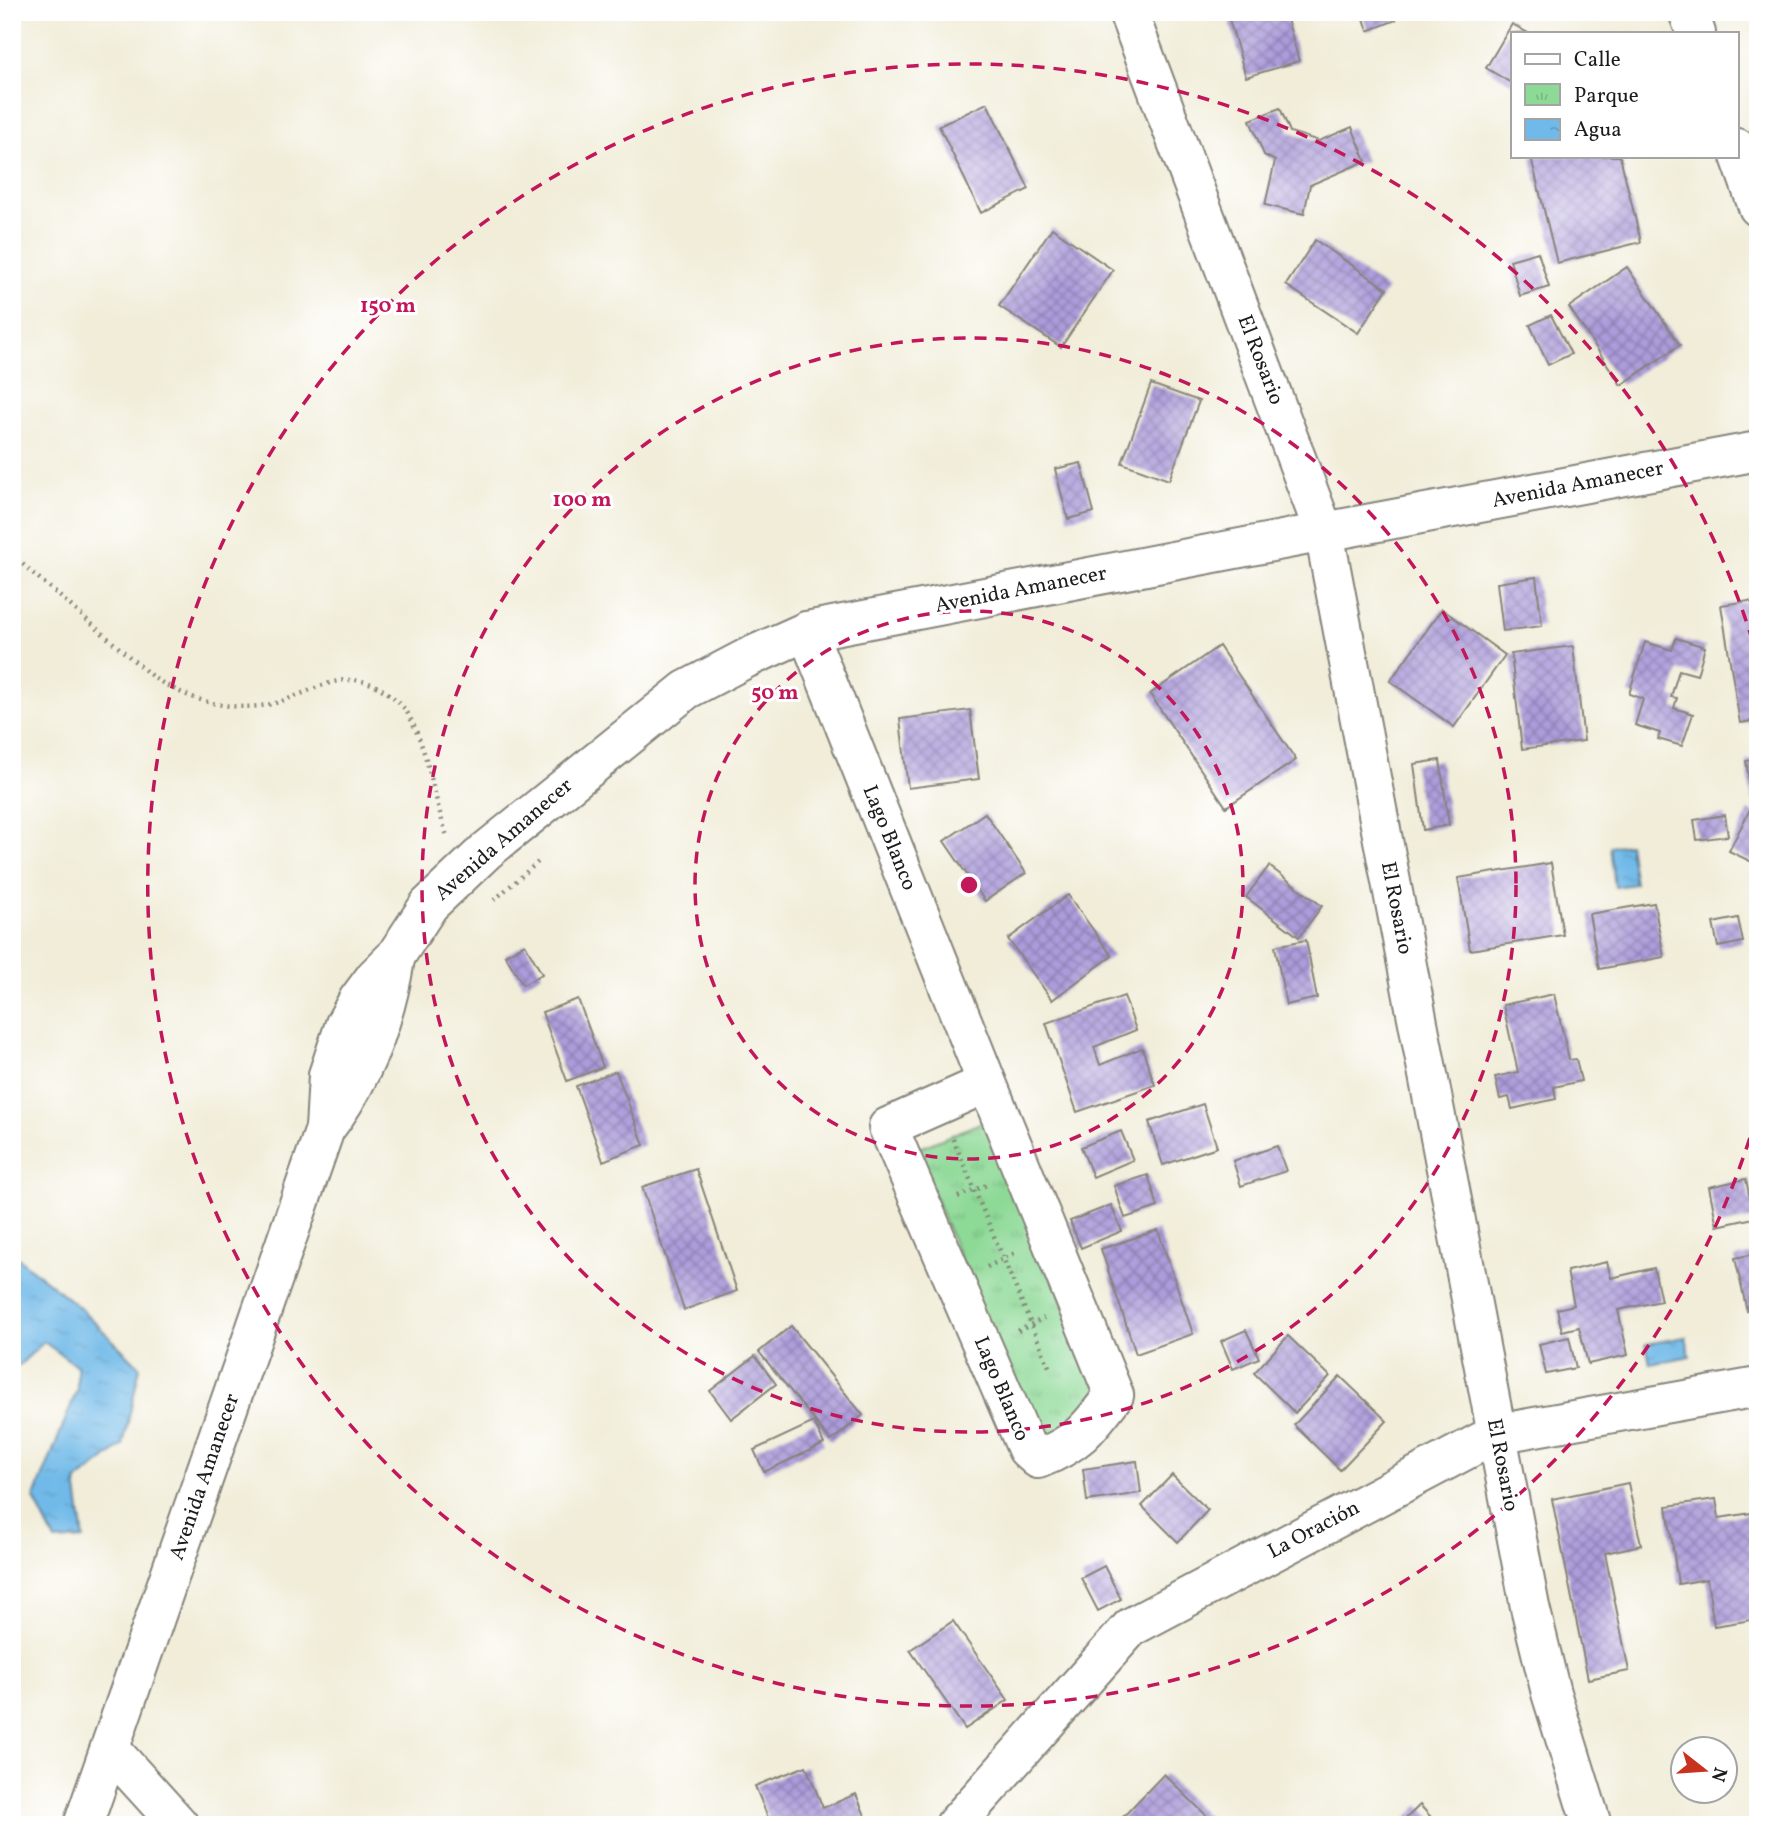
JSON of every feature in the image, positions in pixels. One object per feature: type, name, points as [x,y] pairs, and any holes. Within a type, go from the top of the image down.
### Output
[{"type":"street","name":"El Rosario","points":[[1128,12],[1324,531],[1530,1607],[1550,1693],[1592,1825]]},
{"type":"street","points":[[1688,12],[1696,32]]},
{"type":"street","points":[[1738,151],[1758,207]]},
{"type":"street","name":"Avenida Amanecer","points":[[83,1825],[325,1129],[357,1080],[375,1042],[384,1014],[395,957],[429,905],[486,851],[686,690],[807,631],[1324,531],[1758,451]]},
{"type":"street","name":"Lago Blanco","points":[[807,631],[1114,1395],[1086,1432],[1055,1453],[1038,1459],[1027,1449],[888,1127],[987,1083]]},
{"type":"street","name":"La Oración","points":[[955,1825],[1131,1627],[1496,1434],[1758,1387]]},
{"type":"street","points":[[111,1750],[178,1825]]},
{"type":"path","points":[[12,555],[154,678],[178,693],[204,702],[232,707],[261,706],[289,699],[331,681],[348,679],[380,687],[395,698],[408,713],[424,755],[450,845],[464,872]]},
{"type":"path","points":[[488,905],[539,861]]},
{"type":"path","points":[[939,1106],[1050,1369]]},
{"type":"path","points":[[924,1211],[1022,1171]]},
{"type":"path","points":[[955,1283],[1050,1237]]},
{"type":"path","points":[[983,1348],[1077,1303]]},
{"type":"green space","points":[[987,1120],[1099,1390],[1056,1436],[1033,1435],[915,1150]]},
{"type":"water","points":[[1629,844],[1635,884],[1615,887],[1610,847]]},
{"type":"water","points":[[12,1253],[80,1308],[140,1367],[123,1445],[76,1482],[84,1539],[55,1541],[34,1499],[77,1390],[77,1366],[44,1342],[12,1372]]},
{"type":"water","points":[[1686,1337],[1690,1356],[1650,1364],[1646,1344]]},
{"type":"building","points":[[1227,12],[1285,12],[1299,61],[1246,77]]},
{"type":"building","points":[[1362,12],[1393,12],[1396,20],[1368,31]]},
{"type":"building","points":[[1512,24],[1526,32],[1511,32],[1511,83],[1486,68]]},
{"type":"building","points":[[987,103],[1029,189],[981,213],[939,126]]},
{"type":"building","points":[[1280,108],[1290,132],[1319,141],[1352,127],[1366,161],[1310,185],[1304,214],[1265,205],[1275,161],[1264,155],[1250,120]]},
{"type":"building","points":[[1531,158],[1620,158],[1641,242],[1557,263]]},
{"type":"building","points":[[1052,228],[1113,270],[1061,347],[999,306]]},
{"type":"building","points":[[1315,240],[1387,289],[1358,333],[1286,285]]},
{"type":"building","points":[[1538,252],[1549,287],[1520,296],[1510,260]]},
{"type":"building","points":[[1627,267],[1680,345],[1621,385],[1569,307]]},
{"type":"building","points":[[1551,315],[1571,354],[1548,365],[1530,325]]},
{"type":"building","points":[[1151,384],[1199,401],[1169,480],[1122,463]]},
{"type":"building","points":[[1081,463],[1094,512],[1068,519],[1055,469]]},
{"type":"building","points":[[1536,577],[1542,626],[1503,631],[1497,583]]},
{"type":"building","points":[[1749,601],[1758,607],[1758,720],[1740,723],[1721,605]]},
{"type":"building","points":[[1442,609],[1505,655],[1454,727],[1390,681]]},
{"type":"building","points":[[1676,638],[1705,647],[1697,675],[1679,670],[1671,697],[1677,698],[1674,708],[1693,714],[1682,746],[1658,739],[1660,733],[1635,725],[1643,699],[1629,694],[1645,642],[1672,650]]},
{"type":"building","points":[[1219,646],[1296,760],[1226,807],[1150,694]]},
{"type":"building","points":[[1573,646],[1584,741],[1522,749],[1511,654]]},
{"type":"building","points":[[970,710],[979,779],[908,788],[900,719]]},
{"type":"building","points":[[1758,759],[1758,799],[1752,800],[1746,761]]},
{"type":"building","points":[[1440,760],[1449,825],[1423,830],[1414,764]]},
{"type":"building","points":[[1749,811],[1758,815],[1758,865],[1729,851]]},
{"type":"building","points":[[985,813],[1026,873],[985,901],[944,841]]},
{"type":"building","points":[[1725,815],[1728,836],[1697,840],[1694,820]]},
{"type":"building","points":[[1551,863],[1563,935],[1470,950],[1458,878]]},
{"type":"building","points":[[1269,866],[1322,906],[1299,937],[1246,897]]},
{"type":"building","points":[[1068,895],[1112,956],[1052,1000],[1008,939]]},
{"type":"building","points":[[1654,903],[1664,957],[1599,969],[1589,914]]},
{"type":"building","points":[[1738,918],[1743,942],[1718,947],[1713,923]]},
{"type":"building","points":[[1306,940],[1317,998],[1286,1005],[1275,946]]},
{"type":"building","points":[[525,944],[542,974],[523,985],[505,955]]},
{"type":"building","points":[[1554,994],[1569,1060],[1576,1059],[1581,1081],[1554,1087],[1556,1099],[1512,1109],[1509,1097],[1500,1099],[1495,1077],[1518,1072],[1503,1005]]},
{"type":"building","points":[[1124,996],[1136,1030],[1094,1047],[1100,1065],[1142,1048],[1155,1085],[1077,1112],[1046,1023]]},
{"type":"building","points":[[578,999],[603,1067],[567,1081],[542,1012]]},
{"type":"building","points":[[616,1071],[644,1145],[603,1161],[576,1086]]},
{"type":"building","points":[[1203,1104],[1217,1147],[1163,1165],[1149,1122]]},
{"type":"building","points":[[1121,1131],[1133,1160],[1093,1177],[1081,1147]]},
{"type":"building","points":[[1277,1146],[1286,1171],[1241,1186],[1233,1161]]},
{"type":"building","points":[[696,1169],[737,1291],[684,1310],[642,1187]]},
{"type":"building","points":[[1148,1175],[1158,1207],[1125,1218],[1114,1186]]},
{"type":"building","points":[[1746,1179],[1750,1200],[1758,1198],[1758,1209],[1752,1210],[1754,1218],[1717,1226],[1709,1187]]},
{"type":"building","points":[[1111,1205],[1122,1231],[1081,1248],[1070,1221]]},
{"type":"building","points":[[1158,1230],[1193,1334],[1136,1354],[1101,1249]]},
{"type":"building","points":[[1758,1253],[1758,1309],[1747,1311],[1735,1258]]},
{"type":"building","points":[[1607,1262],[1611,1278],[1654,1268],[1661,1301],[1618,1310],[1628,1355],[1588,1364],[1579,1327],[1562,1331],[1557,1309],[1574,1305],[1567,1271]]},
{"type":"building","points":[[791,1326],[863,1415],[831,1441],[759,1352]]},
{"type":"building","points":[[1246,1330],[1259,1358],[1233,1369],[1221,1341]]},
{"type":"building","points":[[1288,1336],[1330,1376],[1295,1413],[1254,1373]]},
{"type":"building","points":[[1569,1337],[1576,1368],[1546,1374],[1539,1344]]},
{"type":"building","points":[[755,1356],[776,1384],[731,1419],[710,1391]]},
{"type":"building","points":[[1340,1376],[1387,1421],[1340,1470],[1294,1425]]},
{"type":"building","points":[[814,1422],[824,1444],[764,1472],[754,1450]]},
{"type":"building","points":[[1137,1461],[1141,1493],[1087,1501],[1083,1469]]},
{"type":"building","points":[[1172,1475],[1208,1510],[1178,1542],[1142,1506]]},
{"type":"building","points":[[1628,1483],[1641,1545],[1605,1553],[1629,1671],[1588,1679],[1552,1499]]},
{"type":"building","points":[[1716,1499],[1719,1518],[1758,1512],[1758,1619],[1714,1626],[1707,1579],[1678,1584],[1667,1506]]},
{"type":"building","points":[[1104,1566],[1121,1599],[1098,1611],[1081,1578]]},
{"type":"building","points":[[953,1621],[1008,1700],[965,1729],[910,1650]]},
{"type":"building","points":[[806,1766],[823,1808],[856,1794],[869,1825],[771,1825],[755,1786]]},
{"type":"building","points":[[1164,1774],[1216,1825],[1117,1823]]},
{"type":"building","points":[[1420,1805],[1438,1825],[1399,1825]]}]
